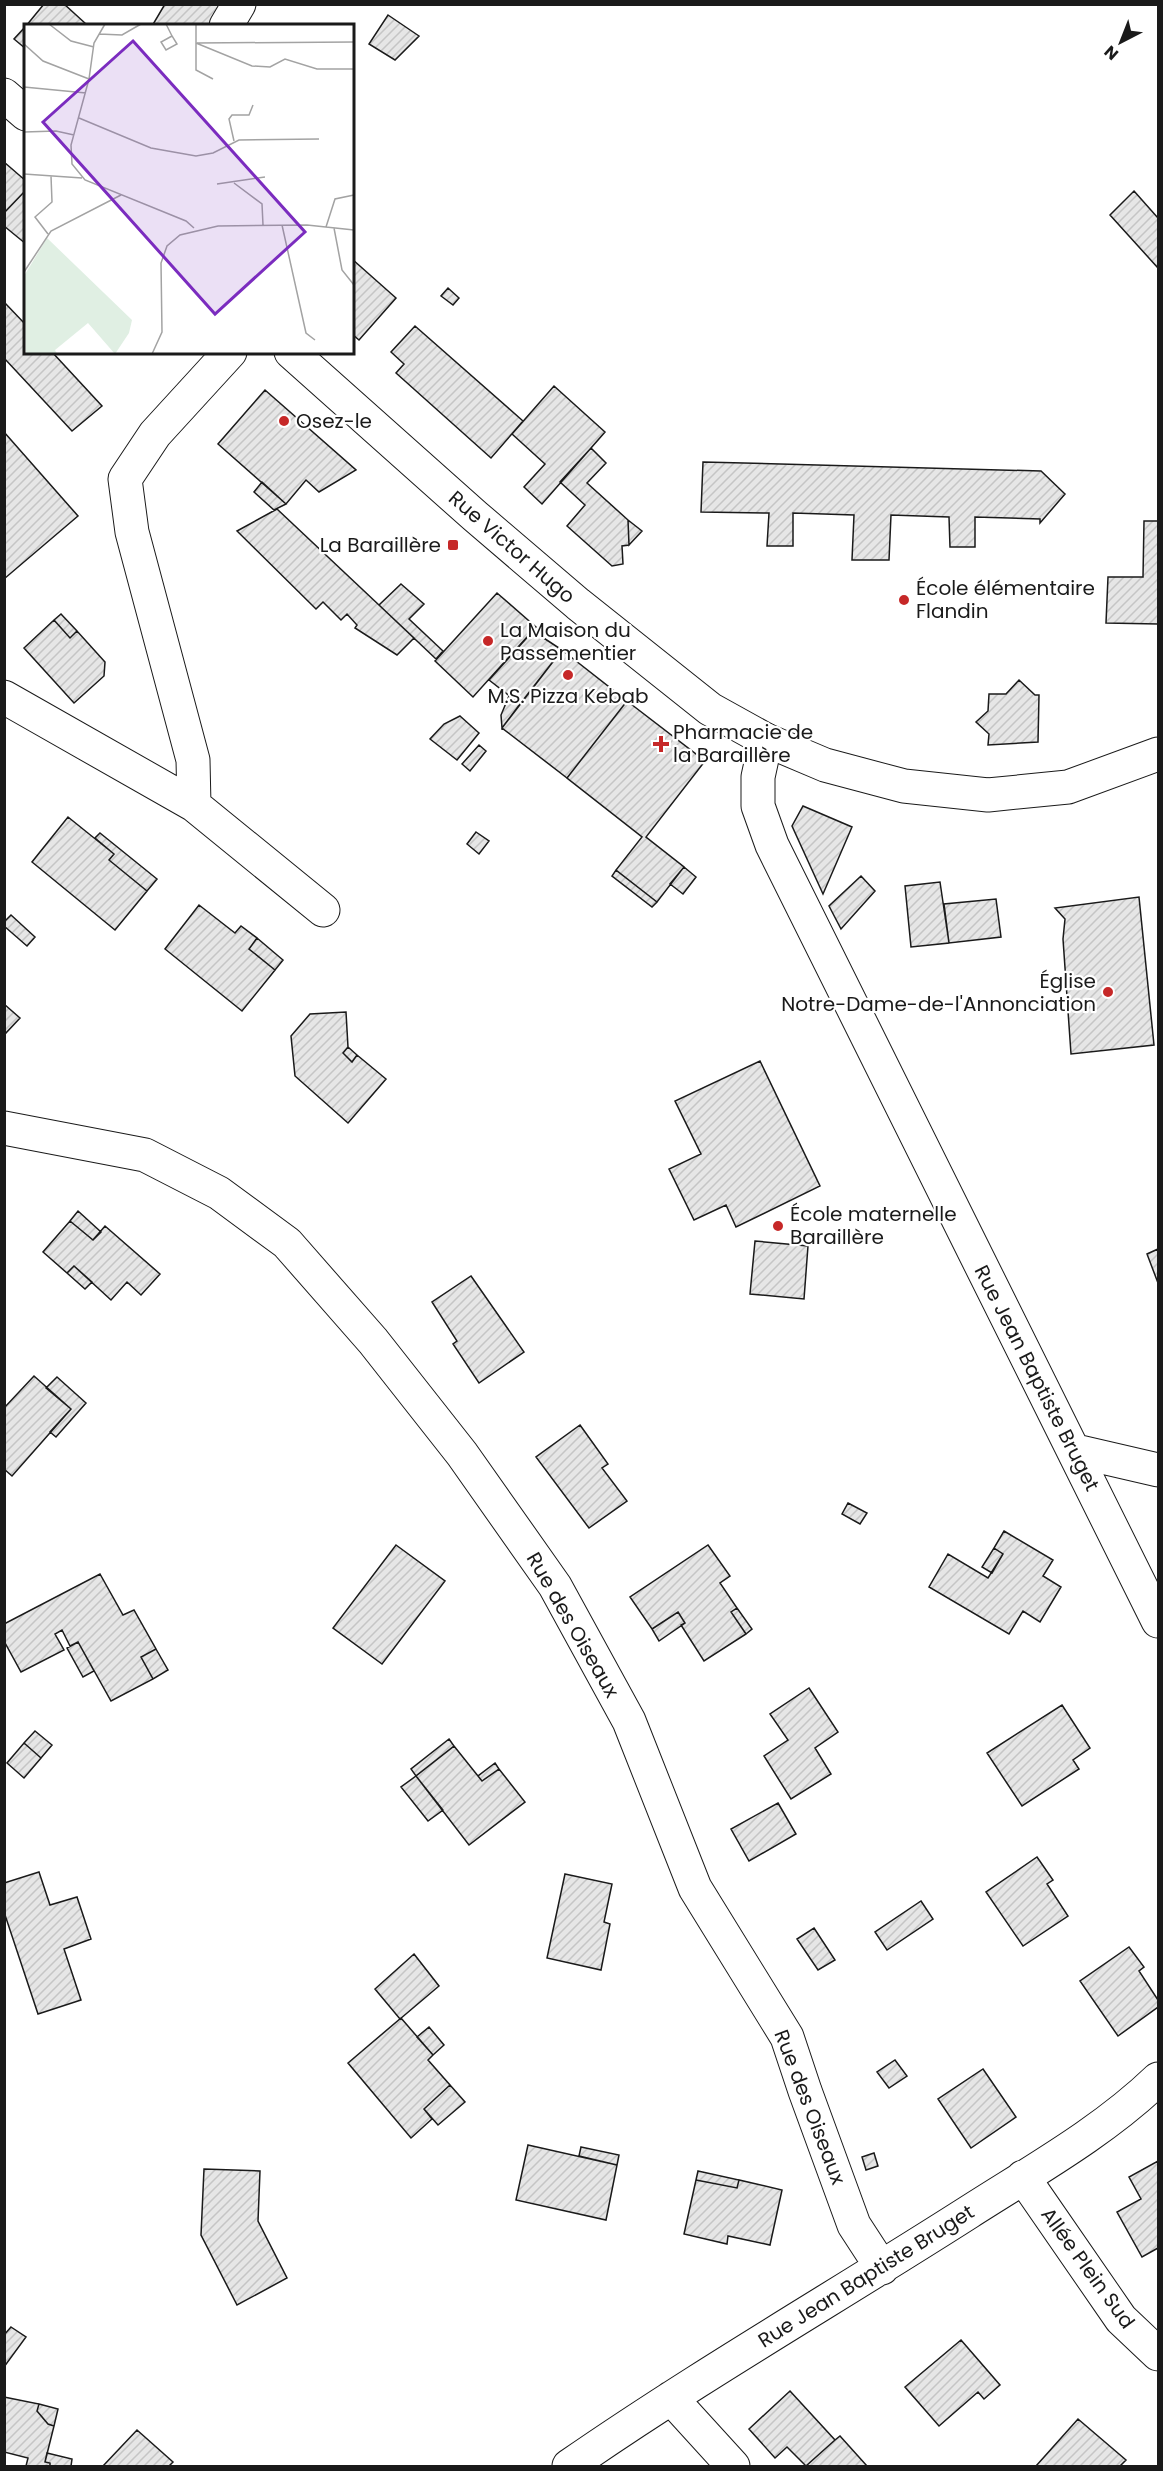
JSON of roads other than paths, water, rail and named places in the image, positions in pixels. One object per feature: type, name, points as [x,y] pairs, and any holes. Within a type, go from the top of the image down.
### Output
[{"type":"street","points":[[227,24],[239,4]]},
{"type":"street","points":[[4,95],[24,112]]},
{"type":"street","points":[[194,806],[193,760],[132,532],[125,479],[155,434],[228,354]]},
{"type":"street","name":"Rue Victor Hugo","points":[[293,354],[578,604],[710,709],[766,740],[825,765],[904,786],[988,795],[1068,787],[1158,754]]},
{"type":"street","points":[[4,697],[194,806],[323,910]]},
{"type":"street","name":"Rue Jean Baptiste Bruget","points":[[766,740],[758,777],[758,806],[772,845],[1044,1394],[1076,1451],[1158,1621]]},
{"type":"street","name":"Rue des Oiseaux","points":[[4,1128],[145,1155],[219,1193],[287,1243],[373,1341],[462,1454],[555,1586],[628,1721],[695,1888],[787,2037],[854,2225],[882,2268]]},
{"type":"street","points":[[1076,1451],[1158,1470]]},
{"type":"street","name":"Rue Jean Baptiste Bruget","points":[[569,2466],[670,2398],[882,2268],[1023,2177],[1106,2122],[1158,2079]]},
{"type":"street","name":"Allée Plein Sud","points":[[1023,2177],[1121,2319],[1158,2354]]},
{"type":"street","points":[[670,2398],[733,2466]]},
{"type":"place","name":"Osez-le","points":[[284,421]]},
{"type":"place","name":"La Baraillère","points":[[453,545]]},
{"type":"place","name":"École élémentaire Flandin","points":[[904,600]]},
{"type":"place","name":"La Maison du Passementier","points":[[488,641]]},
{"type":"place","name":"M.S. Pizza Kebab","points":[[568,675]]},
{"type":"place","name":"Pharmacie de la Baraillère","points":[[661,744]]},
{"type":"place","name":"Église Notre-Dame-de-l'Annonciation","points":[[1108,992]]},
{"type":"place","name":"École maternelle Baraillère","points":[[778,1226]]}]
